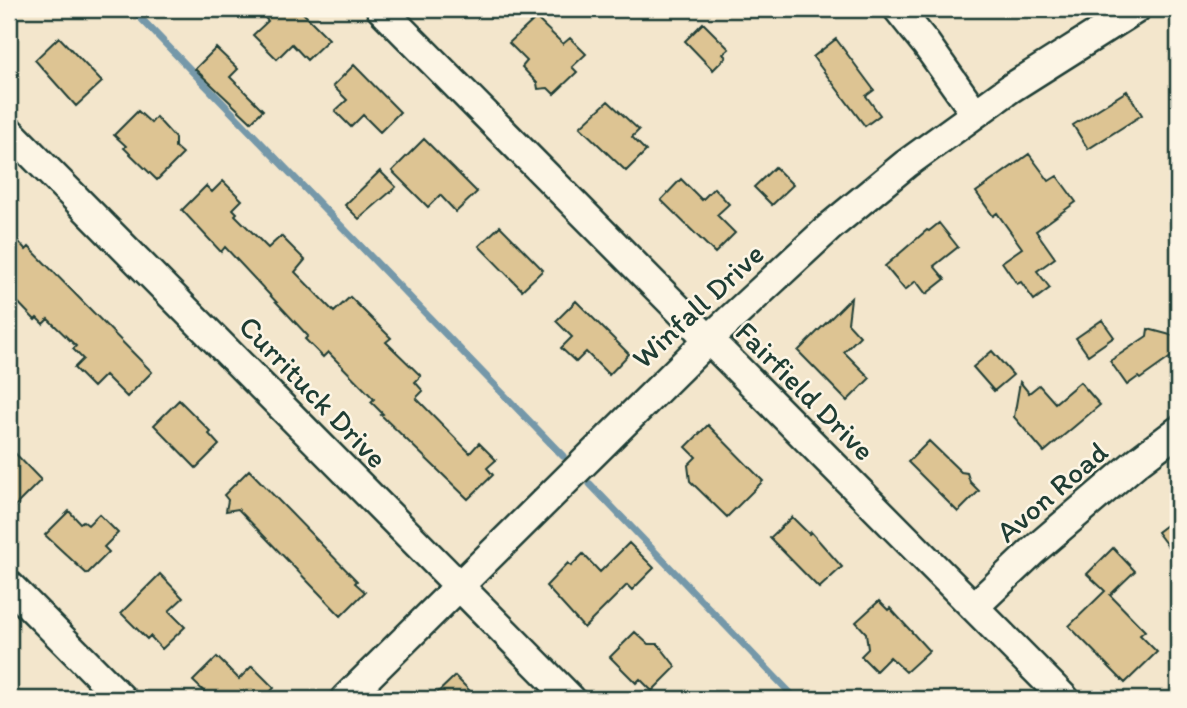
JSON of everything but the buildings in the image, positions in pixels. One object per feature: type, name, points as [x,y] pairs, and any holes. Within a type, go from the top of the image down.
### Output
[{"type":"street","name":"Fairfield Drive","points":[[381,9],[1065,699]]},
{"type":"street","points":[[898,9],[975,113]]},
{"type":"street","name":"Winfall Drive","points":[[345,699],[708,340],[842,216],[975,113],[1136,9]]},
{"type":"street","name":"Currituck Drive","points":[[9,131],[570,699]]},
{"type":"street","name":"Avon Road","points":[[974,607],[1043,542],[1178,431]]},
{"type":"street","points":[[9,586],[122,699]]},
{"type":"waterway","points":[[132,9],[563,456]]},
{"type":"waterway","points":[[590,484],[796,699]]}]
